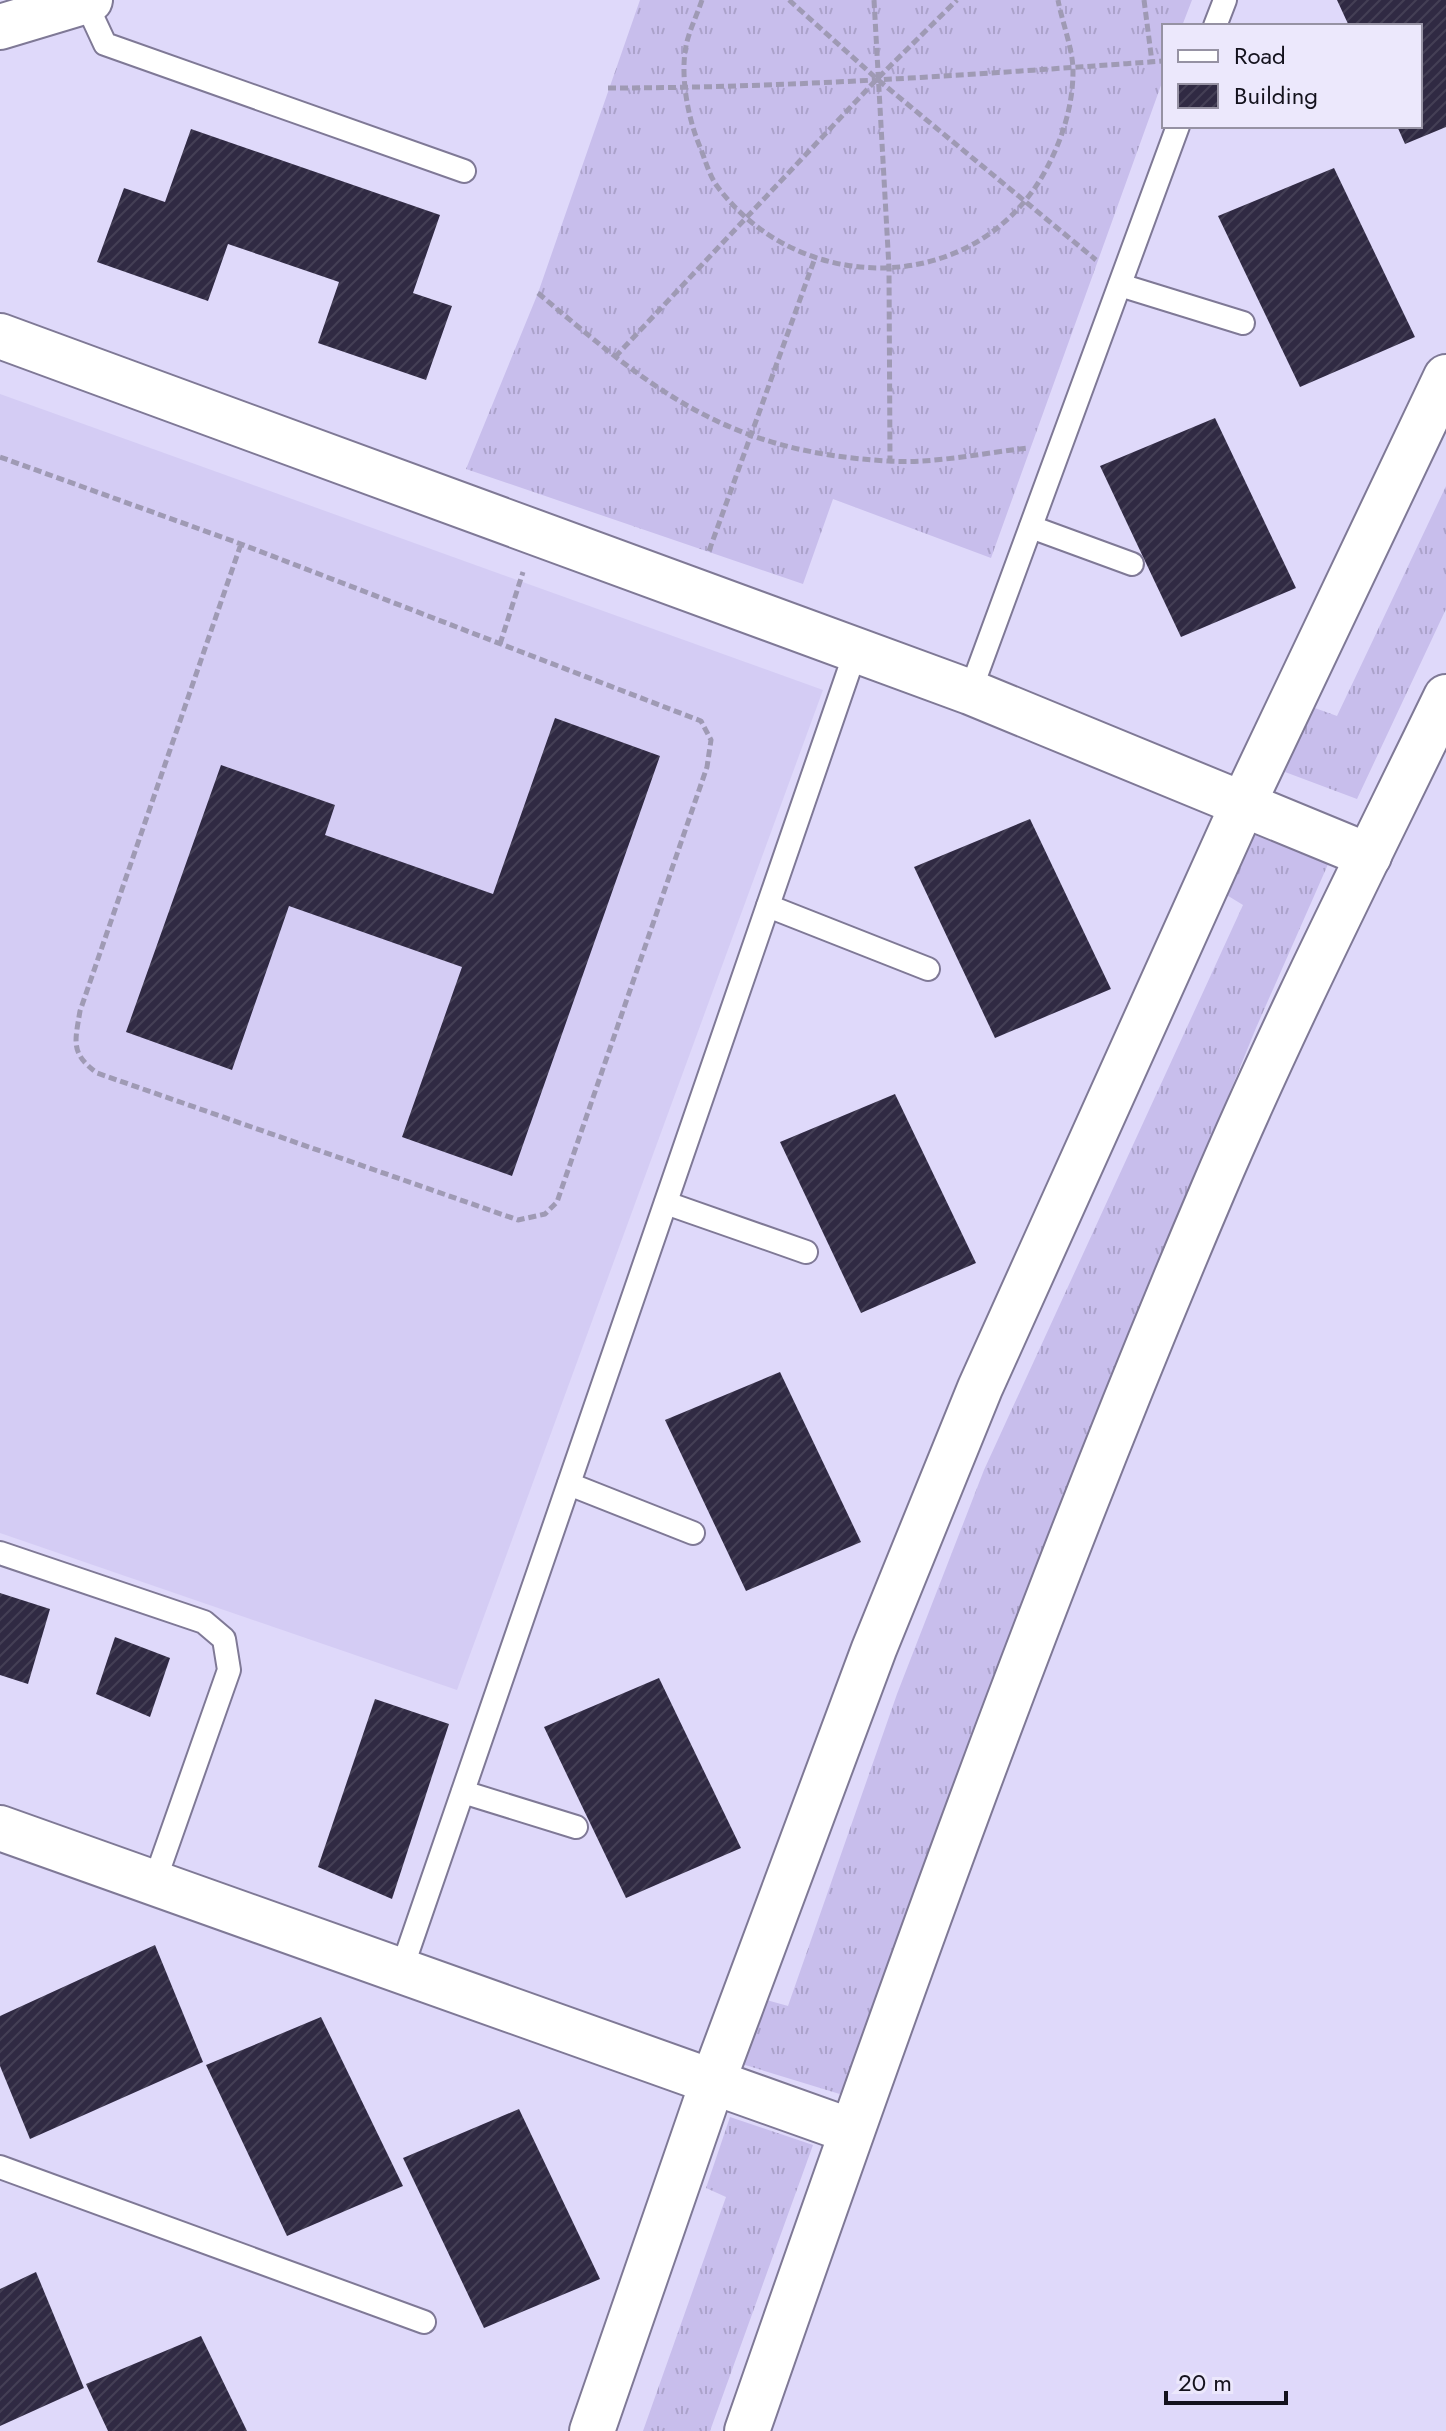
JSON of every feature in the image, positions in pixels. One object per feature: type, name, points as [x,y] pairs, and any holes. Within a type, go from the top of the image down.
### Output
[{"type":"street","points":[[0,27],[88,1]]},
{"type":"street","points":[[0,336],[970,692],[1244,802],[1369,856]]},
{"type":"street","points":[[592,2431],[713,2081],[874,1649],[980,1388],[1244,802],[1446,377]]},
{"type":"street","points":[[747,2431],[851,2131],[1066,1553],[1190,1246],[1369,856],[1446,697]]},
{"type":"street","points":[[2,1835],[154,1883],[851,2131]]},
{"type":"lane","points":[[1216,24],[1225,0]]},
{"type":"lane","points":[[88,1],[105,44],[464,171]]},
{"type":"lane","points":[[970,692],[1177,128]]},
{"type":"lane","points":[[1120,285],[1243,323]]},
{"type":"lane","points":[[1031,527],[1132,564]]},
{"type":"lane","points":[[401,1971],[856,650]]},
{"type":"lane","points":[[768,906],[928,969]]},
{"type":"lane","points":[[666,1203],[806,1252]]},
{"type":"lane","points":[[569,1484],[693,1533]]},
{"type":"lane","points":[[0,1553],[204,1622],[224,1639],[229,1670],[154,1883]]},
{"type":"lane","points":[[463,1792],[576,1827]]},
{"type":"lane","points":[[0,2167],[424,2322]]},
{"type":"path","points":[[702,0],[685,47],[688,119],[716,185],[766,236],[831,265],[903,269],[971,248],[1027,203],[1062,141],[1073,70],[1058,0]]},
{"type":"path","points":[[789,0],[877,79],[1098,262]]},
{"type":"path","points":[[874,0],[889,268],[890,461]]},
{"type":"path","points":[[614,357],[877,79],[957,0]]},
{"type":"path","points":[[1144,0],[1152,62]]},
{"type":"path","points":[[608,88],[687,88],[1073,70],[1162,61]]},
{"type":"path","points":[[709,552],[815,258]]},
{"type":"path","points":[[538,293],[614,357],[699,415],[751,438],[818,453],[890,461],[1031,448]]},
{"type":"path","points":[[0,457],[241,544],[701,721],[711,740],[702,782],[557,1202],[545,1214],[518,1220],[97,1073],[80,1060],[75,1042],[80,1011],[241,544]]},
{"type":"path","points":[[500,644],[536,532]]},
{"type":"shaded area","points":[[0,394],[823,690],[457,1690],[0,1533]]},
{"type":"green space","points":[[640,0],[1192,0],[1183,24],[1162,24],[1162,83],[991,558],[833,499],[803,584],[466,469],[538,293]]},
{"type":"green space","points":[[1446,486],[1446,609],[1357,799],[1285,772],[1312,707],[1337,716]]},
{"type":"green space","points":[[1256,829],[1329,862],[1256,1028],[1050,1533],[843,2095],[742,2064],[763,1999],[788,2006],[897,1694],[984,1470],[1243,905],[1225,894]]},
{"type":"green space","points":[[730,2117],[813,2145],[710,2431],[643,2431],[726,2197],[706,2188]]},
{"type":"building","points":[[1337,0],[1446,0],[1446,127],[1405,144],[1398,128],[1422,128],[1422,24],[1348,24]]},
{"type":"building","points":[[191,129],[440,215],[413,293],[452,306],[426,380],[318,343],[339,282],[228,244],[208,301],[97,262],[124,188],[165,202]]},
{"type":"building","points":[[1334,168],[1415,337],[1300,387],[1218,216]]},
{"type":"building","points":[[1215,418],[1296,588],[1181,637],[1100,466]]},
{"type":"building","points":[[555,718],[660,756],[512,1176],[402,1137],[462,967],[289,906],[232,1070],[126,1032],[221,765],[335,805],[325,835],[493,894]]},
{"type":"building","points":[[1030,819],[1111,989],[995,1038],[914,867]]},
{"type":"building","points":[[895,1094],[976,1263],[861,1313],[780,1142]]},
{"type":"building","points":[[780,1372],[861,1542],[746,1591],[665,1420]]},
{"type":"building","points":[[0,1593],[50,1609],[28,1684],[0,1675]]},
{"type":"building","points":[[115,1637],[170,1658],[150,1717],[96,1694]]},
{"type":"building","points":[[659,1678],[741,1848],[626,1898],[544,1727]]},
{"type":"building","points":[[375,1699],[449,1724],[392,1899],[318,1867]]},
{"type":"building","points":[[155,1945],[203,2062],[30,2139],[0,2066],[0,2016]]},
{"type":"building","points":[[321,2017],[403,2186],[287,2236],[206,2065]]},
{"type":"building","points":[[519,2109],[600,2279],[484,2328],[403,2158]]},
{"type":"building","points":[[36,2272],[84,2388],[0,2426],[0,2289]]},
{"type":"building","points":[[201,2336],[247,2431],[108,2431],[86,2384]]}]
